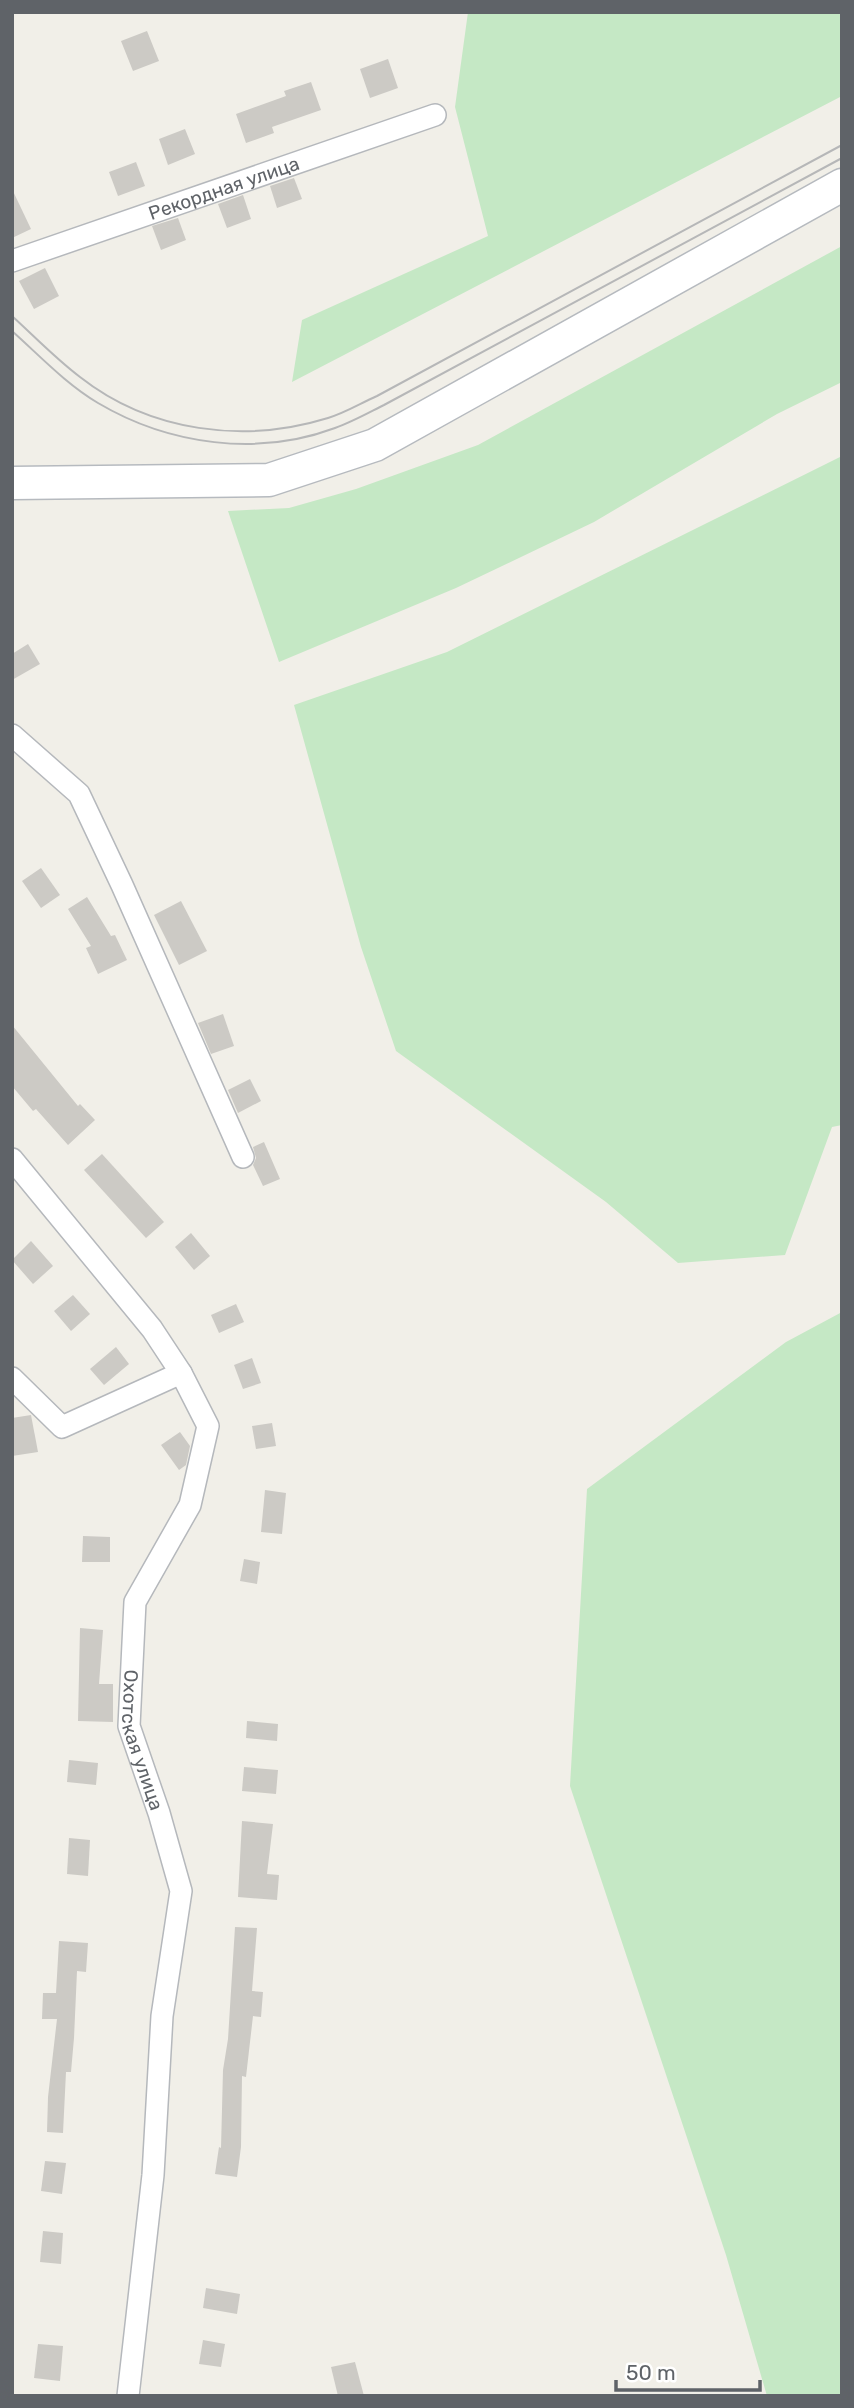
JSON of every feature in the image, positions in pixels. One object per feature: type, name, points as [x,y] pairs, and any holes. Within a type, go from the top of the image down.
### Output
[{"type":"main road","points":[[12,483],[269,480],[375,445],[842,185]]},
{"type":"street","name":"Рекордная улица","points":[[12,261],[435,115]]},
{"type":"street","points":[[12,735],[79,794],[243,1157]]},
{"type":"street","name":"Охотская улица","points":[[12,1159],[152,1329],[181,1373],[208,1426],[190,1505],[135,1602],[129,1726],[159,1813],[181,1891],[162,2016],[153,2175],[128,2396]]},
{"type":"street","points":[[12,1378],[62,1427],[181,1373]]},
{"type":"green space","points":[[468,12],[842,12],[842,96],[292,382],[302,320],[488,236],[455,107]]},
{"type":"green space","points":[[842,246],[842,382],[777,414],[594,522],[456,588],[279,662],[228,511],[289,508],[356,489],[478,445]]},
{"type":"green space","points":[[842,456],[842,1125],[832,1127],[785,1255],[678,1263],[606,1202],[396,1051],[361,947],[294,705],[447,652]]},
{"type":"green space","points":[[842,1312],[842,2396],[767,2396],[726,2255],[570,1786],[587,1489],[786,1342]]},
{"type":"building","points":[[147,31],[159,61],[133,71],[121,41]]},
{"type":"building","points":[[388,59],[398,88],[370,98],[360,69]]},
{"type":"building","points":[[311,82],[321,110],[272,127],[274,133],[246,143],[236,114],[286,96],[284,91]]},
{"type":"building","points":[[185,129],[195,154],[168,165],[159,139]]},
{"type":"building","points":[[136,162],[145,186],[118,196],[109,172]]},
{"type":"building","points":[[294,178],[302,199],[277,208],[270,186]]},
{"type":"building","points":[[12,189],[31,229],[12,238]]},
{"type":"building","points":[[243,195],[251,219],[227,228],[218,204]]},
{"type":"building","points":[[178,218],[186,240],[161,250],[152,226]]},
{"type":"building","points":[[45,268],[59,296],[34,309],[19,281]]},
{"type":"building","points":[[28,644],[40,664],[12,680],[12,654]]},
{"type":"building","points":[[41,868],[60,895],[41,908],[22,881]]},
{"type":"building","points":[[87,897],[111,936],[115,935],[127,960],[98,974],[86,948],[91,946],[68,909]]},
{"type":"building","points":[[181,901],[207,951],[179,965],[154,915]]},
{"type":"building","points":[[223,1014],[234,1046],[211,1054],[198,1023]]},
{"type":"building","points":[[12,1025],[78,1106],[80,1104],[95,1120],[68,1145],[12,1086]]},
{"type":"building","points":[[250,1079],[261,1101],[238,1113],[228,1090]]},
{"type":"building","points":[[264,1142],[280,1179],[263,1186],[253,1165],[256,1158],[253,1147]]},
{"type":"building","points":[[102,1154],[164,1222],[146,1238],[84,1170]]},
{"type":"building","points":[[191,1233],[210,1256],[194,1270],[175,1247]]},
{"type":"building","points":[[31,1241],[53,1266],[33,1284],[12,1260]]},
{"type":"building","points":[[73,1295],[90,1314],[71,1331],[54,1311]]},
{"type":"building","points":[[236,1304],[244,1322],[219,1333],[211,1315]]},
{"type":"building","points":[[116,1347],[129,1364],[104,1385],[90,1369]]},
{"type":"building","points":[[252,1358],[261,1383],[243,1389],[234,1365]]},
{"type":"building","points":[[31,1415],[38,1452],[12,1456],[12,1418]]},
{"type":"building","points":[[272,1423],[276,1446],[256,1449],[252,1426]]},
{"type":"building","points":[[180,1432],[190,1446],[186,1465],[179,1470],[161,1445]]},
{"type":"building","points":[[265,1490],[286,1493],[282,1534],[261,1532]]},
{"type":"building","points":[[83,1536],[110,1537],[110,1562],[82,1562]]},
{"type":"building","points":[[244,1559],[260,1562],[257,1584],[240,1581]]},
{"type":"building","points":[[80,1628],[103,1630],[99,1684],[113,1684],[113,1722],[78,1721]]},
{"type":"building","points":[[247,1721],[278,1724],[277,1741],[246,1738]]},
{"type":"building","points":[[69,1760],[98,1763],[96,1785],[67,1782]]},
{"type":"building","points":[[244,1767],[278,1770],[276,1794],[242,1791]]},
{"type":"building","points":[[242,1821],[273,1824],[267,1874],[279,1875],[277,1900],[238,1897]]},
{"type":"building","points":[[69,1838],[90,1840],[88,1876],[67,1874]]},
{"type":"building","points":[[235,1927],[257,1928],[252,1991],[263,1992],[261,2017],[253,2016],[246,2077],[242,2076],[241,2147],[237,2177],[215,2174],[219,2147],[221,2148],[223,2070],[228,2039]]},
{"type":"building","points":[[59,1941],[88,1943],[86,1972],[77,1971],[74,2038],[71,2072],[66,2072],[63,2133],[47,2132],[57,2019],[42,2019],[43,1993],[56,1993]]},
{"type":"building","points":[[45,2161],[66,2163],[62,2194],[41,2191]]},
{"type":"building","points":[[43,2231],[63,2233],[61,2264],[40,2262]]},
{"type":"building","points":[[206,2288],[240,2294],[237,2314],[203,2308]]},
{"type":"building","points":[[203,2340],[225,2344],[221,2367],[199,2364]]},
{"type":"building","points":[[38,2344],[63,2346],[60,2381],[34,2378]]},
{"type":"building","points":[[355,2362],[364,2396],[338,2396],[331,2367]]},
{"type":"tram line","points":[[12,316],[80,377],[107,396],[136,410],[199,428],[231,431],[296,426],[334,416],[377,396],[842,145]]},
{"type":"tram line","points":[[12,331],[86,395],[125,417],[154,429],[214,442],[245,444],[306,437],[341,426],[384,405],[842,158]]}]
